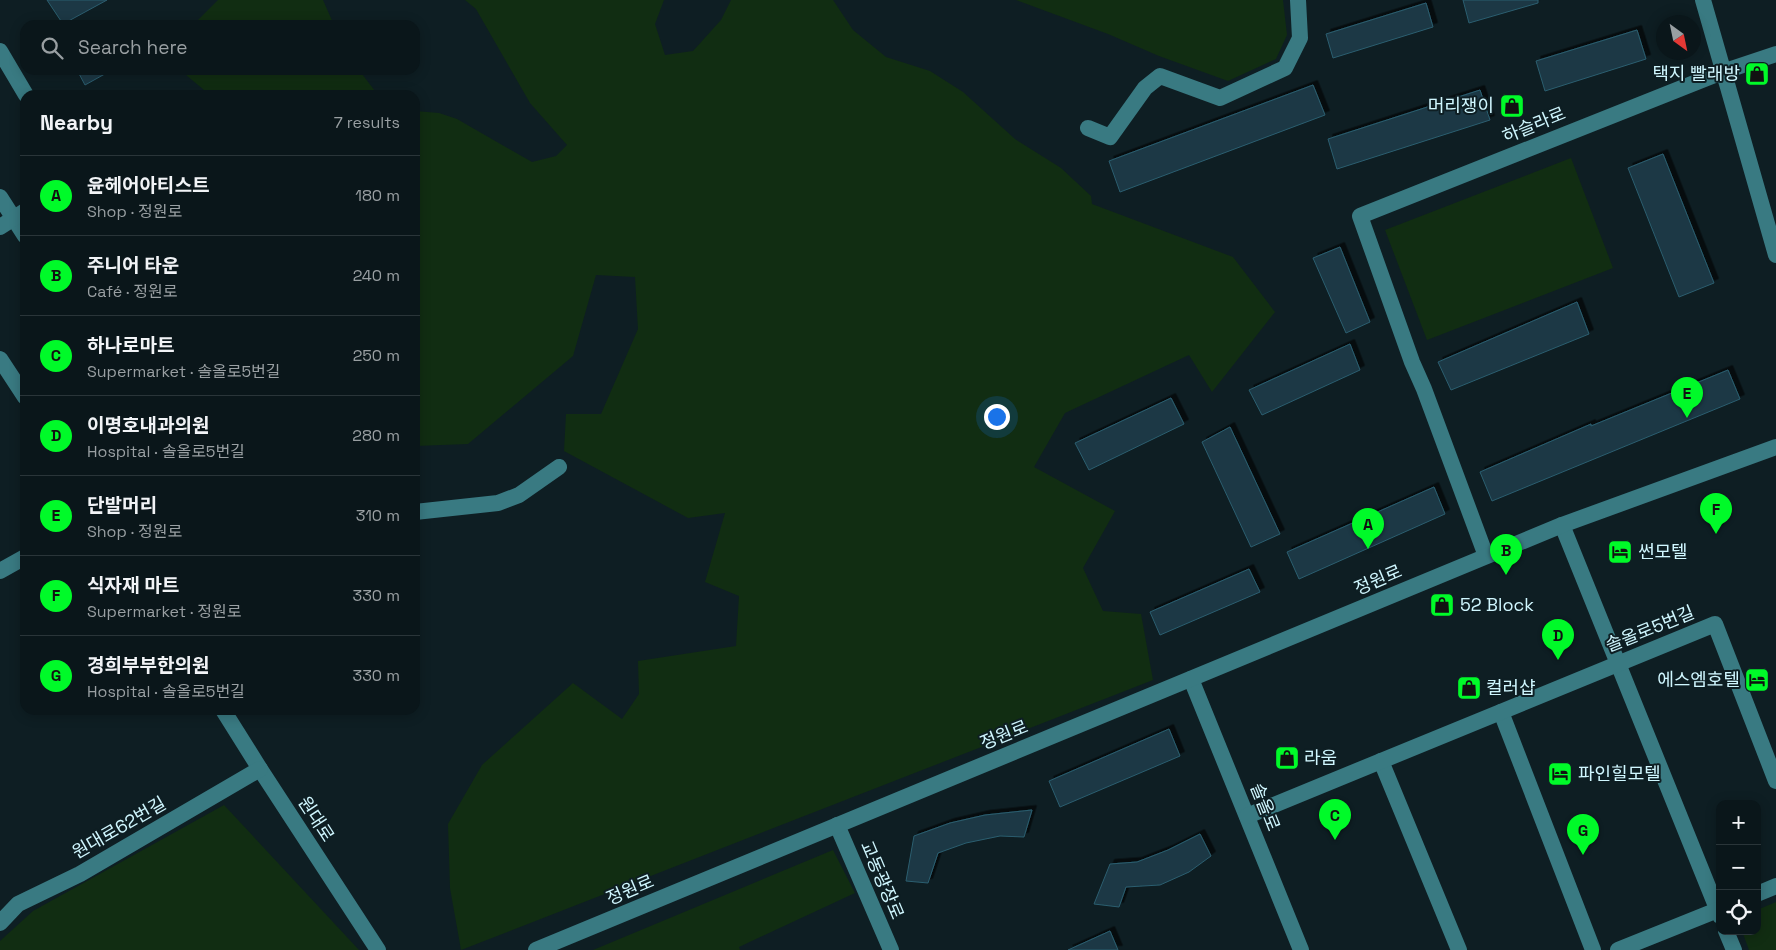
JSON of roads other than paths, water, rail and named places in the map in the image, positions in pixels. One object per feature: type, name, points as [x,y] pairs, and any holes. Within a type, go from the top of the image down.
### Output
[{"type":"street","points":[[1088,128],[1110,137],[1146,88],[1160,76],[1220,98],[1285,68],[1300,38],[1298,0]]},
{"type":"street","points":[[1702,0],[1776,255]]},
{"type":"street","points":[[0,51],[23,90]]},
{"type":"street","name":"하슬라로","points":[[1486,556],[1424,389],[1412,362],[1360,216],[1722,72],[1776,54]]},
{"type":"street","points":[[0,197],[13,219]]},
{"type":"street","points":[[0,359],[20,389]]},
{"type":"street","name":"정원로","points":[[536,950],[1562,524],[1776,447]]},
{"type":"street","points":[[420,511],[498,503],[519,495],[559,466]]},
{"type":"street","points":[[1562,524],[1716,905]]},
{"type":"street","points":[[3,566],[20,559]]},
{"type":"street","name":"솔올로5번길","points":[[1247,816],[1715,624],[1776,781]]},
{"type":"street","name":"솔올로","points":[[1191,679],[1301,950]]},
{"type":"street","points":[[1501,712],[1594,950]]},
{"type":"street","name":"원대로","points":[[226,715],[378,950]]},
{"type":"street","points":[[1380,762],[1460,950]]},
{"type":"street","name":"원대로62번길","points":[[0,922],[18,904],[80,874],[260,770]]},
{"type":"street","name":"교동광장로","points":[[837,825],[891,950]]},
{"type":"street","points":[[1761,892],[1776,886]]},
{"type":"street","points":[[1618,950],[1716,913]]},
{"type":"street","points":[[1728,935],[1734,950]]},
{"type":"place","name":"택지 빨래방","points":[[1757,74]]},
{"type":"place","name":"머리쟁이","points":[[1512,106]]},
{"type":"place","name":"단발머리","points":[[1687,418]]},
{"type":"place","name":"식자재 마트","points":[[1716,534]]},
{"type":"place","name":"윤헤어아티스트","points":[[1368,549]]},
{"type":"place","name":"썬모텔","points":[[1620,552]]},
{"type":"place","name":"주니어 타운","points":[[1506,575]]},
{"type":"place","name":"52 Block","points":[[1442,605]]},
{"type":"place","name":"이명호내과의원","points":[[1558,660]]},
{"type":"place","name":"에스엠호텔","points":[[1757,680]]},
{"type":"place","name":"컬러샵","points":[[1469,688]]},
{"type":"place","name":"라움","points":[[1287,758]]},
{"type":"place","name":"파인힐모텔","points":[[1560,774]]},
{"type":"place","name":"하나로마트","points":[[1335,840]]},
{"type":"place","name":"경희부부한의원","points":[[1583,855]]}]
